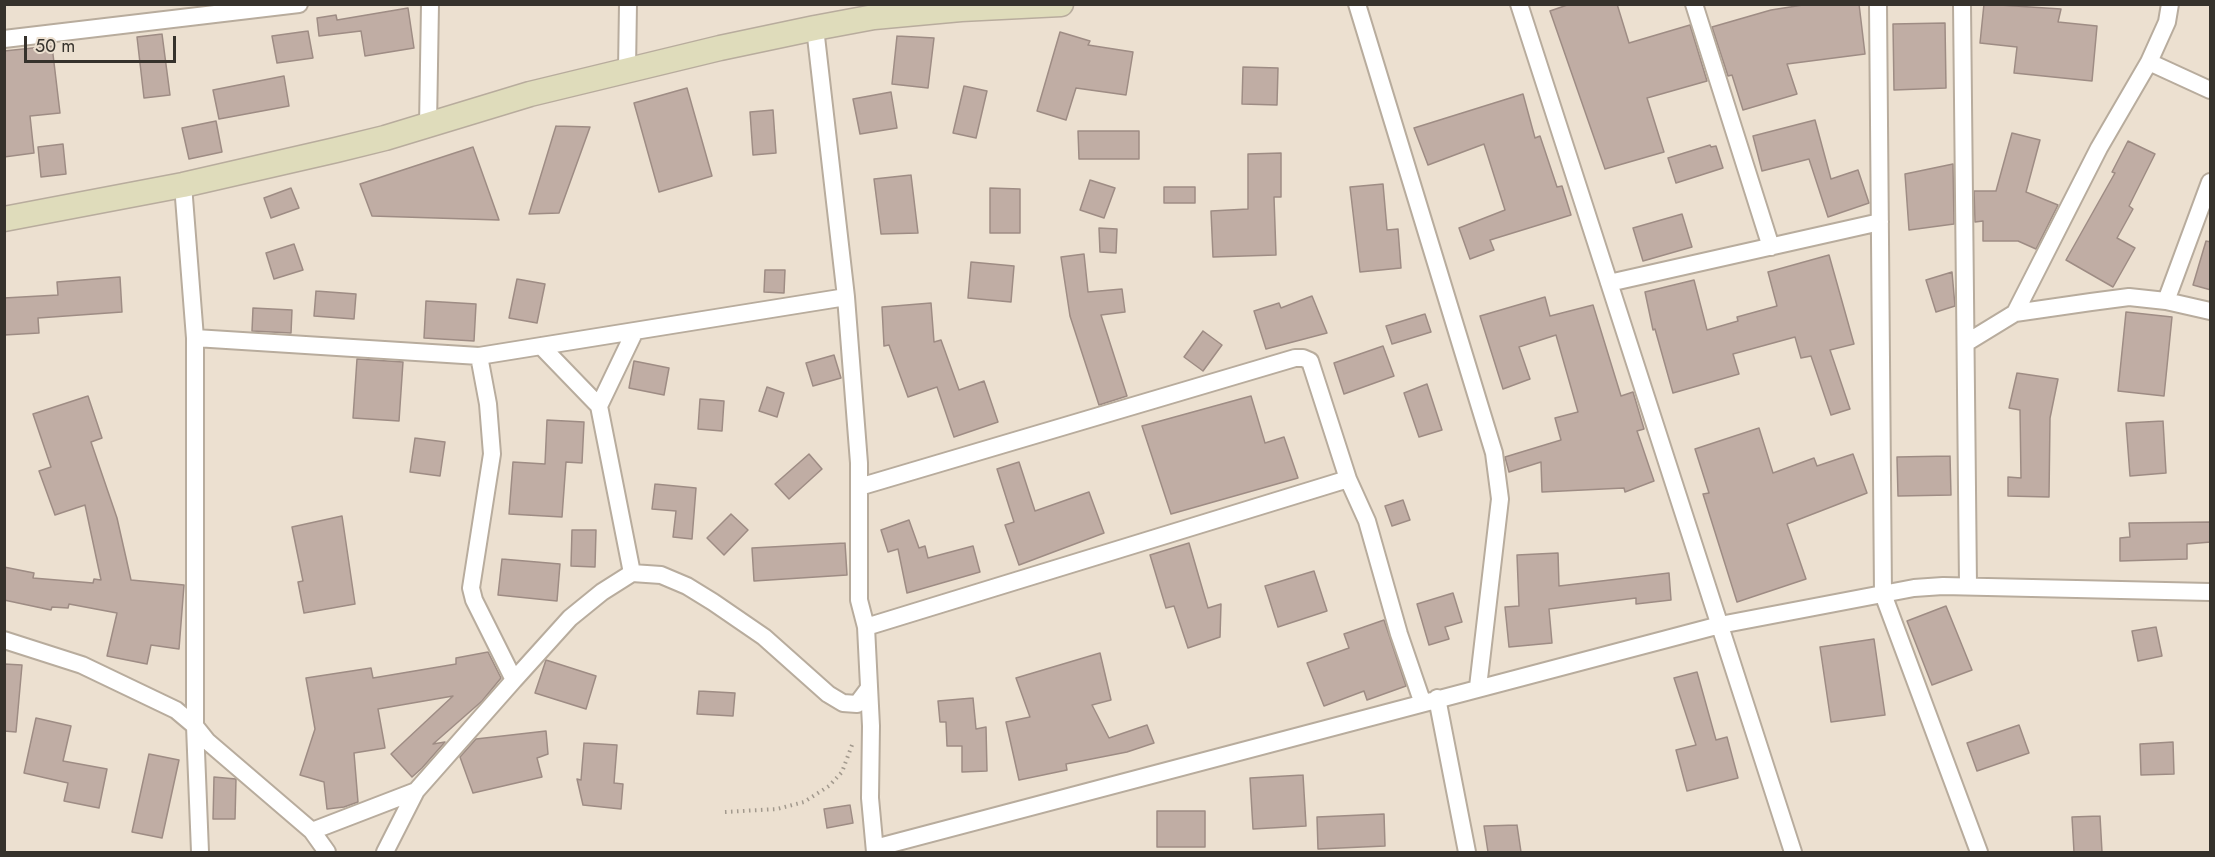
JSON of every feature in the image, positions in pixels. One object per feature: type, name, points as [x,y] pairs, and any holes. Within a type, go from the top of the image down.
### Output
[{"type":"main road","points":[[4,219],[183,185],[366,143],[530,94],[815,28],[874,17],[961,9],[1061,4]]},
{"type":"street","points":[[4,39],[299,4]]},
{"type":"street","points":[[428,126],[430,4]]},
{"type":"street","points":[[627,70],[628,4]]},
{"type":"street","points":[[1357,4],[1494,453],[1500,499],[1478,687]]},
{"type":"street","points":[[1519,4],[1793,852]]},
{"type":"street","points":[[1694,4],[1771,247]]},
{"type":"street","points":[[1878,4],[1883,594],[1979,852]]},
{"type":"street","points":[[1962,4],[1968,585]]},
{"type":"street","points":[[2015,313],[2098,148],[2149,62],[2167,22],[2170,4]]},
{"type":"street","points":[[815,28],[846,297],[858,487],[859,600],[866,627],[871,726],[870,798],[875,850],[1478,687],[1720,625],[1914,588],[1968,585],[2211,592]]},
{"type":"street","points":[[2149,62],[2211,90]]},
{"type":"street","points":[[183,185],[195,338],[195,726],[200,852]]},
{"type":"street","points":[[2166,301],[2210,185]]},
{"type":"street","points":[[1610,283],[1880,222]]},
{"type":"street","points":[[195,338],[479,356],[634,333],[846,297]]},
{"type":"street","points":[[1966,343],[2015,313],[2129,297],[2166,301],[2211,311]]},
{"type":"street","points":[[599,406],[634,333]]},
{"type":"street","points":[[541,346],[599,406],[632,573]]},
{"type":"street","points":[[479,356],[488,405],[492,454],[471,588],[474,600],[514,680]]},
{"type":"street","points":[[858,487],[1295,358],[1310,361],[1348,479],[1367,521],[1399,634],[1430,700],[1467,852]]},
{"type":"street","points":[[866,627],[1348,479]]},
{"type":"street","points":[[385,852],[416,791],[514,680],[570,618],[602,591],[632,573],[662,575],[712,602],[764,637],[828,694],[843,703],[857,704],[869,688]]},
{"type":"street","points":[[4,640],[82,665],[176,710],[195,726],[207,741],[312,831],[327,852]]},
{"type":"street","points":[[312,831],[416,791]]},
{"type":"path","points":[[724,812],[777,809],[804,802],[830,786],[842,772],[858,734],[871,726]]},
{"type":"building","points":[[1570,4],[1617,4],[1629,43],[1690,25],[1707,81],[1647,98],[1664,152],[1605,169],[1550,11]]},
{"type":"building","points":[[1809,4],[1859,4],[1865,54],[1787,64],[1797,94],[1743,110],[1732,75],[1728,76],[1712,27],[1771,10]]},
{"type":"building","points":[[1984,4],[2061,9],[2058,22],[2097,26],[2092,81],[2014,73],[2017,47],[1980,43]]},
{"type":"building","points":[[408,8],[414,48],[365,56],[361,31],[319,36],[317,18],[336,15],[337,20]]},
{"type":"building","points":[[1945,23],[1946,88],[1894,90],[1893,24]]},
{"type":"building","points":[[308,31],[313,58],[277,63],[272,36]]},
{"type":"building","points":[[1060,32],[1090,41],[1088,45],[1133,52],[1126,95],[1076,88],[1066,120],[1037,111]]},
{"type":"building","points":[[162,34],[170,95],[144,98],[137,37]]},
{"type":"building","points":[[897,36],[934,38],[928,88],[892,84]]},
{"type":"building","points":[[52,46],[60,113],[30,116],[34,153],[4,157],[4,51]]},
{"type":"building","points":[[1243,67],[1278,68],[1277,105],[1242,104]]},
{"type":"building","points":[[284,76],[289,106],[219,119],[213,90]]},
{"type":"building","points":[[964,86],[987,91],[976,138],[953,133]]},
{"type":"building","points":[[687,88],[712,176],[659,192],[634,103]]},
{"type":"building","points":[[891,92],[897,128],[860,134],[853,99]]},
{"type":"building","points":[[1523,94],[1535,138],[1540,136],[1557,187],[1562,186],[1571,215],[1490,240],[1494,250],[1470,259],[1459,228],[1505,210],[1484,144],[1428,165],[1414,128]]},
{"type":"building","points":[[773,110],[776,153],[753,155],[750,112]]},
{"type":"building","points":[[1815,120],[1831,179],[1858,170],[1869,203],[1828,217],[1809,159],[1762,171],[1753,136]]},
{"type":"building","points":[[216,121],[222,152],[189,159],[182,128]]},
{"type":"building","points":[[556,126],[590,127],[559,213],[529,214]]},
{"type":"building","points":[[1078,131],[1139,131],[1139,159],[1079,159]]},
{"type":"building","points":[[2012,133],[2040,140],[2026,192],[2058,205],[2036,249],[2018,241],[1983,241],[1983,221],[1975,222],[1974,191],[1996,191]]},
{"type":"building","points":[[2128,141],[2155,154],[2129,206],[2133,209],[2117,238],[2135,248],[2113,287],[2066,260],[2115,173],[2112,172]]},
{"type":"building","points":[[63,144],[66,174],[41,177],[38,147]]},
{"type":"building","points":[[1710,145],[1711,147],[1716,146],[1723,168],[1676,183],[1668,158]]},
{"type":"building","points":[[473,147],[499,220],[372,216],[360,184]]},
{"type":"building","points":[[1281,153],[1281,197],[1274,197],[1276,255],[1213,257],[1211,211],[1248,209],[1248,154]]},
{"type":"building","points":[[1953,164],[1954,224],[1909,230],[1905,174]]},
{"type":"building","points":[[911,175],[918,233],[881,234],[874,179]]},
{"type":"building","points":[[1090,180],[1115,188],[1104,218],[1080,210]]},
{"type":"building","points":[[1383,184],[1387,230],[1398,229],[1401,268],[1360,272],[1350,187]]},
{"type":"building","points":[[1164,187],[1195,187],[1195,203],[1164,203]]},
{"type":"building","points":[[291,188],[299,208],[271,218],[264,198]]},
{"type":"building","points":[[990,188],[1020,189],[1020,233],[990,233]]},
{"type":"building","points":[[1682,214],[1692,247],[1643,261],[1633,228]]},
{"type":"building","points":[[1099,228],[1117,229],[1116,253],[1100,252]]},
{"type":"building","points":[[2206,241],[2211,242],[2211,290],[2193,285]]},
{"type":"building","points":[[294,244],[303,270],[274,279],[266,253]]},
{"type":"building","points":[[1084,254],[1088,292],[1122,289],[1125,312],[1101,315],[1127,396],[1099,405],[1070,316],[1061,257]]},
{"type":"building","points":[[1829,255],[1854,344],[1830,350],[1850,409],[1831,415],[1811,356],[1801,358],[1795,337],[1733,354],[1739,374],[1673,393],[1655,329],[1653,330],[1645,292],[1694,280],[1707,330],[1738,321],[1737,317],[1777,306],[1768,272]]},
{"type":"building","points":[[971,262],[1014,266],[1011,302],[968,298]]},
{"type":"building","points":[[765,270],[785,270],[784,293],[764,292]]},
{"type":"building","points":[[1952,272],[1955,306],[1936,312],[1926,280]]},
{"type":"building","points":[[120,277],[122,312],[38,318],[39,333],[4,335],[4,298],[58,295],[57,282]]},
{"type":"building","points":[[517,279],[545,284],[537,323],[509,318]]},
{"type":"building","points":[[316,291],[356,294],[354,319],[314,316]]},
{"type":"building","points":[[1312,296],[1327,333],[1266,349],[1254,311],[1279,303],[1281,308]]},
{"type":"building","points":[[1545,297],[1550,316],[1593,305],[1621,396],[1633,392],[1644,429],[1637,431],[1654,481],[1625,492],[1624,488],[1542,492],[1541,462],[1509,472],[1505,457],[1561,440],[1555,418],[1578,412],[1556,335],[1519,347],[1530,379],[1503,389],[1480,316]]},
{"type":"building","points":[[426,301],[476,304],[474,341],[424,338]]},
{"type":"building","points":[[931,303],[934,342],[941,340],[959,390],[984,381],[998,422],[954,437],[937,387],[908,397],[889,345],[884,346],[882,307]]},
{"type":"building","points":[[253,308],[292,310],[291,333],[252,331]]},
{"type":"building","points":[[2126,312],[2172,317],[2164,396],[2118,391]]},
{"type":"building","points":[[1425,314],[1431,332],[1392,344],[1386,326]]},
{"type":"building","points":[[1203,331],[1222,345],[1203,371],[1184,357]]},
{"type":"building","points":[[1383,346],[1394,376],[1344,394],[1334,363]]},
{"type":"building","points":[[834,355],[841,378],[813,386],[806,363]]},
{"type":"building","points":[[357,359],[403,362],[399,421],[353,418]]},
{"type":"building","points":[[634,361],[669,368],[664,395],[629,388]]},
{"type":"building","points":[[2017,373],[2058,379],[2050,418],[2049,497],[2008,496],[2008,477],[2021,478],[2020,410],[2009,408]]},
{"type":"building","points":[[1427,384],[1442,430],[1419,437],[1404,393]]},
{"type":"building","points":[[767,387],[784,393],[777,417],[759,411]]},
{"type":"building","points":[[88,396],[102,438],[91,442],[117,518],[131,580],[184,585],[179,649],[151,645],[147,664],[107,656],[117,613],[69,604],[68,608],[52,607],[51,610],[4,600],[4,567],[34,573],[33,578],[93,583],[94,579],[101,580],[85,505],[55,515],[39,471],[51,467],[33,414]]},
{"type":"building","points":[[1251,396],[1265,443],[1284,437],[1298,478],[1171,514],[1142,426]]},
{"type":"building","points":[[700,399],[724,401],[722,431],[698,429]]},
{"type":"building","points":[[547,420],[584,422],[582,463],[566,462],[562,517],[509,514],[513,462],[545,464]]},
{"type":"building","points":[[2163,421],[2166,473],[2130,476],[2126,423]]},
{"type":"building","points":[[1759,428],[1773,473],[1814,458],[1817,466],[1853,454],[1867,493],[1787,524],[1806,579],[1737,602],[1703,494],[1709,493],[1695,449]]},
{"type":"building","points":[[415,438],[445,442],[440,476],[410,472]]},
{"type":"building","points":[[809,454],[822,469],[789,499],[775,484]]},
{"type":"building","points":[[1950,456],[1951,495],[1898,496],[1897,457]]},
{"type":"building","points":[[1019,462],[1035,511],[1089,492],[1104,533],[1019,565],[1005,525],[1014,522],[997,469]]},
{"type":"building","points":[[655,484],[696,488],[692,539],[673,537],[676,511],[652,509]]},
{"type":"building","points":[[1403,500],[1410,520],[1392,526],[1385,506]]},
{"type":"building","points":[[731,514],[748,530],[724,555],[707,538]]},
{"type":"building","points":[[342,516],[355,604],[304,613],[298,582],[303,581],[292,527]]},
{"type":"building","points":[[909,520],[919,548],[925,546],[928,558],[973,546],[980,572],[907,593],[898,549],[888,552],[881,530]]},
{"type":"building","points":[[2211,522],[2211,542],[2187,544],[2187,559],[2120,561],[2120,538],[2130,537],[2129,523]]},
{"type":"building","points":[[572,530],[596,530],[595,567],[571,566]]},
{"type":"building","points":[[845,543],[847,575],[754,581],[752,548]]},
{"type":"building","points":[[1189,543],[1208,608],[1221,604],[1220,637],[1188,648],[1174,606],[1166,608],[1150,555]]},
{"type":"building","points":[[1558,553],[1559,586],[1669,573],[1671,600],[1636,604],[1636,598],[1549,609],[1552,643],[1509,647],[1505,607],[1519,606],[1517,555]]},
{"type":"building","points":[[502,559],[560,564],[557,601],[498,595]]},
{"type":"building","points":[[1314,571],[1327,611],[1278,627],[1265,586]]},
{"type":"building","points":[[1453,593],[1462,622],[1445,627],[1449,639],[1429,645],[1417,604]]},
{"type":"building","points":[[1946,606],[1972,670],[1932,685],[1907,621]]},
{"type":"building","points":[[1384,620],[1406,686],[1367,700],[1364,691],[1324,706],[1307,663],[1349,648],[1344,634]]},
{"type":"building","points":[[2156,627],[2162,656],[2138,661],[2132,631]]},
{"type":"building","points":[[1874,639],[1885,715],[1831,722],[1820,647]]},
{"type":"building","points":[[488,652],[501,678],[482,701],[433,744],[445,742],[422,768],[412,777],[391,754],[453,696],[378,709],[385,748],[354,753],[358,802],[327,809],[324,782],[300,775],[315,729],[306,678],[371,668],[373,678],[456,664],[456,658]]},
{"type":"building","points":[[1100,653],[1111,700],[1092,705],[1109,738],[1147,725],[1154,743],[1127,752],[1066,764],[1067,770],[1019,780],[1006,722],[1030,717],[1016,678]]},
{"type":"building","points":[[546,660],[596,676],[586,709],[535,693]]},
{"type":"building","points":[[4,664],[22,665],[16,732],[4,731]]},
{"type":"building","points":[[1697,672],[1716,740],[1727,737],[1738,778],[1687,791],[1676,750],[1696,745],[1674,678]]},
{"type":"building","points":[[699,691],[735,693],[733,716],[697,714]]},
{"type":"building","points":[[973,698],[976,729],[986,727],[987,771],[962,772],[962,746],[947,746],[946,722],[940,722],[938,701]]},
{"type":"building","points":[[36,718],[71,726],[63,761],[107,769],[99,808],[64,801],[68,783],[24,773]]},
{"type":"building","points":[[2019,725],[2029,753],[1977,771],[1967,743]]},
{"type":"building","points":[[546,731],[548,754],[537,758],[542,777],[473,793],[460,757],[476,739]]},
{"type":"building","points":[[2173,742],[2174,774],[2141,775],[2140,744]]},
{"type":"building","points":[[584,743],[617,745],[614,783],[623,784],[621,809],[583,805],[577,779],[581,780]]},
{"type":"building","points":[[149,754],[179,760],[162,838],[132,832]]},
{"type":"building","points":[[1303,775],[1306,826],[1253,829],[1250,778]]},
{"type":"building","points":[[214,777],[236,779],[235,819],[213,819]]},
{"type":"building","points":[[850,805],[853,823],[827,828],[824,809]]},
{"type":"building","points":[[1157,811],[1205,811],[1205,847],[1157,847]]},
{"type":"building","points":[[1384,814],[1385,846],[1318,849],[1317,817]]},
{"type":"building","points":[[2100,816],[2102,852],[2074,852],[2072,817]]},
{"type":"building","points":[[1517,825],[1521,852],[1488,852],[1484,826]]}]
